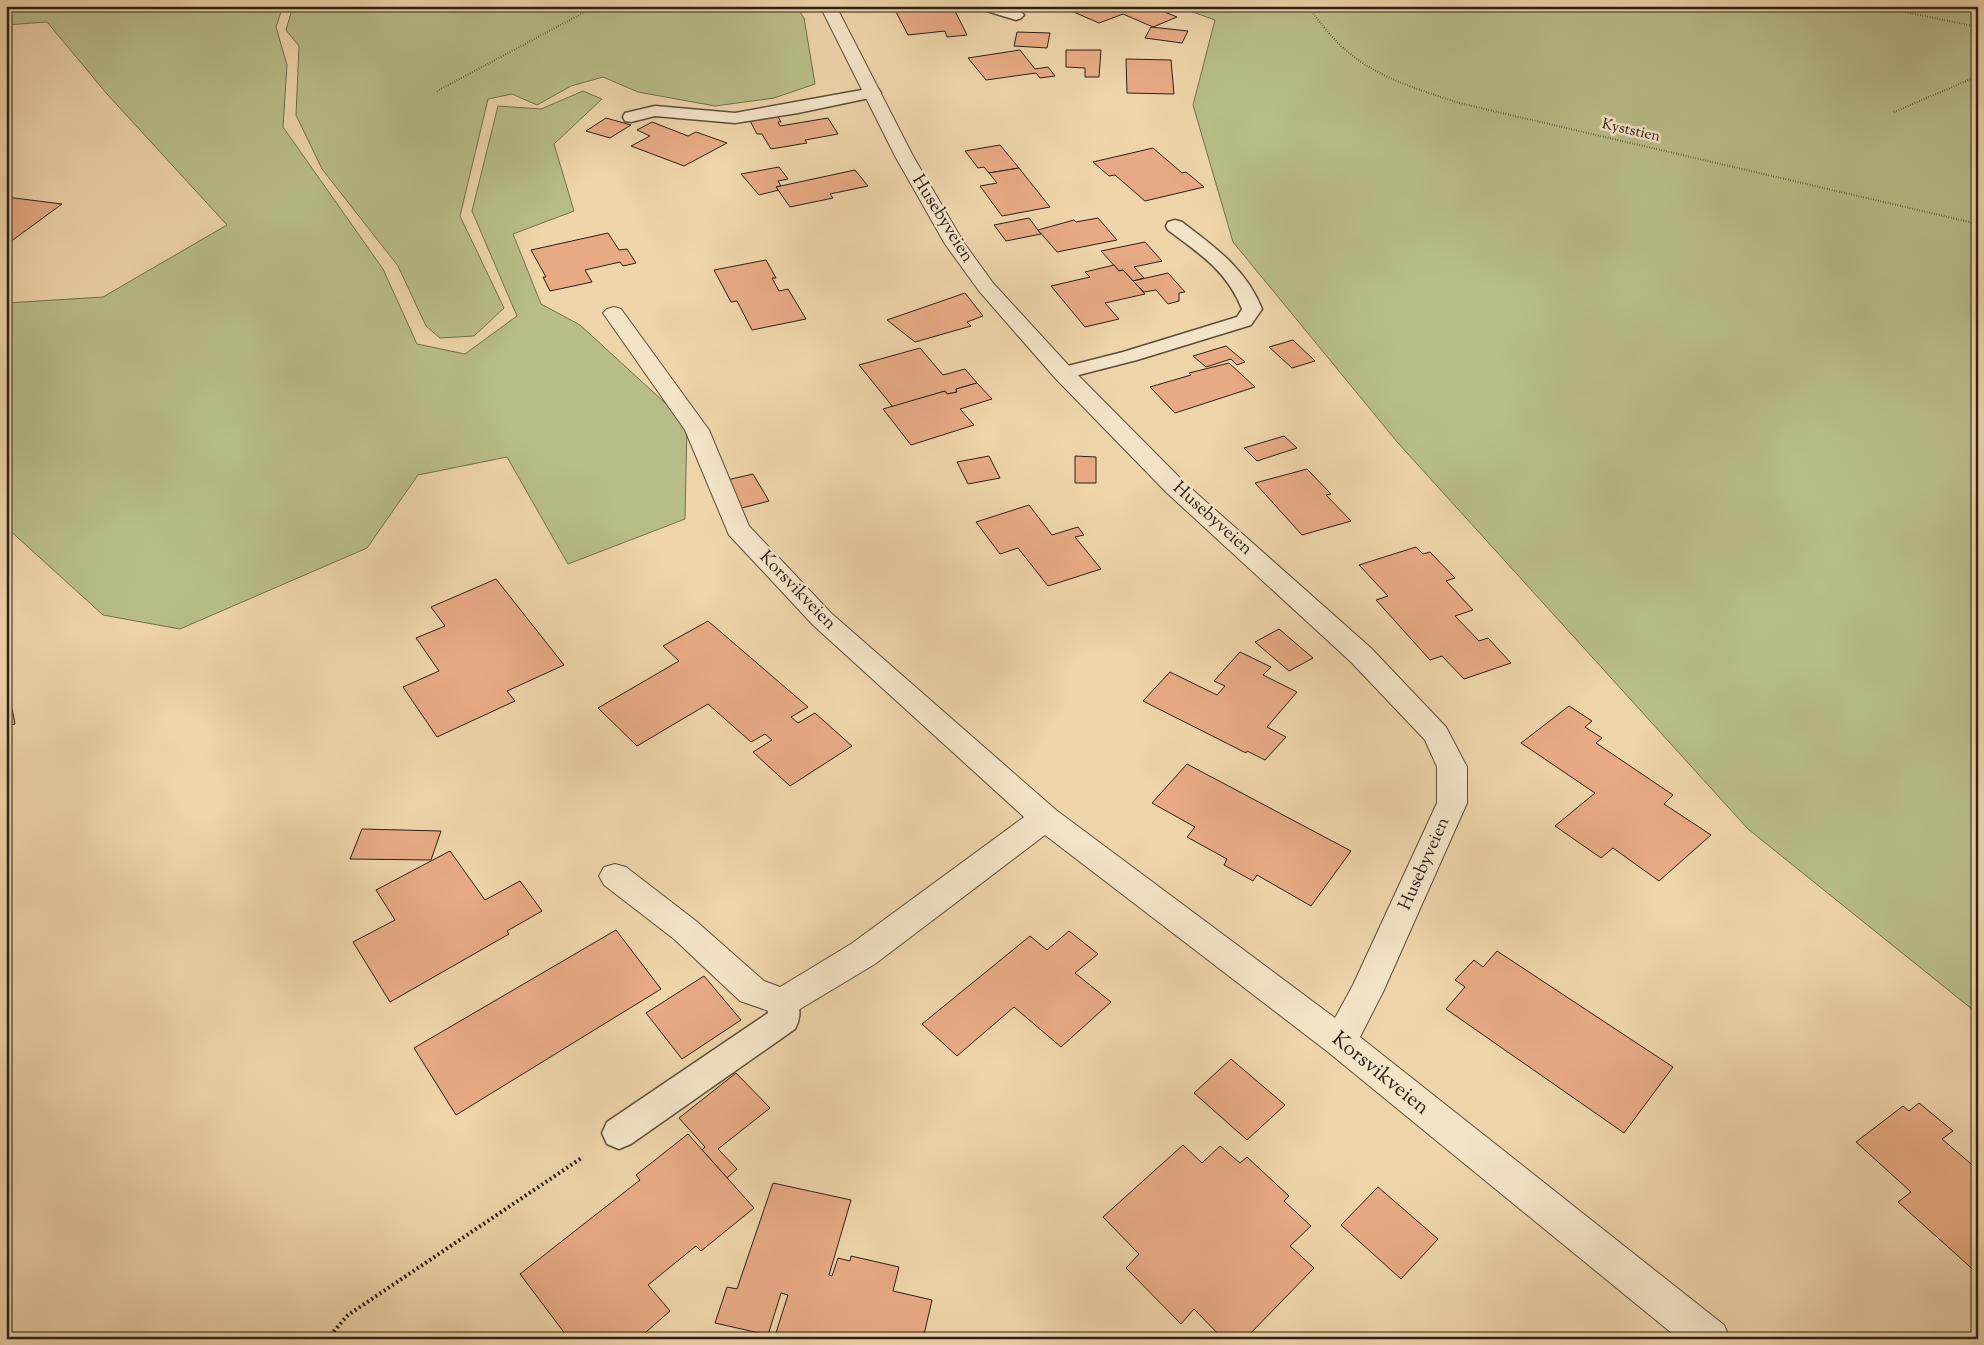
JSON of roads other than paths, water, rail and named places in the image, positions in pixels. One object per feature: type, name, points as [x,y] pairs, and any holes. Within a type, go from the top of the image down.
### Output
[{"type":"street","name":"Husebyveien","points":[[828,6],[904,156],[955,244],[986,287],[1063,373],[1176,488],[1362,655],[1436,734],[1452,767],[1452,803],[1366,992],[1340,1041]]},
{"type":"street","name":"Korsvikveien","points":[[614,313],[697,430],[738,529],[822,619],[1044,818],[1340,1041],[1710,1339]]},
{"type":"street","points":[[615,876],[685,930],[752,991],[783,1002],[863,954],[1000,853],[1044,818]]},
{"type":"lane","points":[[985,6],[1016,15]]},
{"type":"lane","points":[[631,116],[655,111],[735,118],[873,93]]},
{"type":"lane","points":[[1063,373],[1130,356],[1244,321],[1252,309],[1248,296],[1232,270],[1175,226]]},
{"type":"lane","points":[[619,1133],[784,1019],[783,1002]]}]
